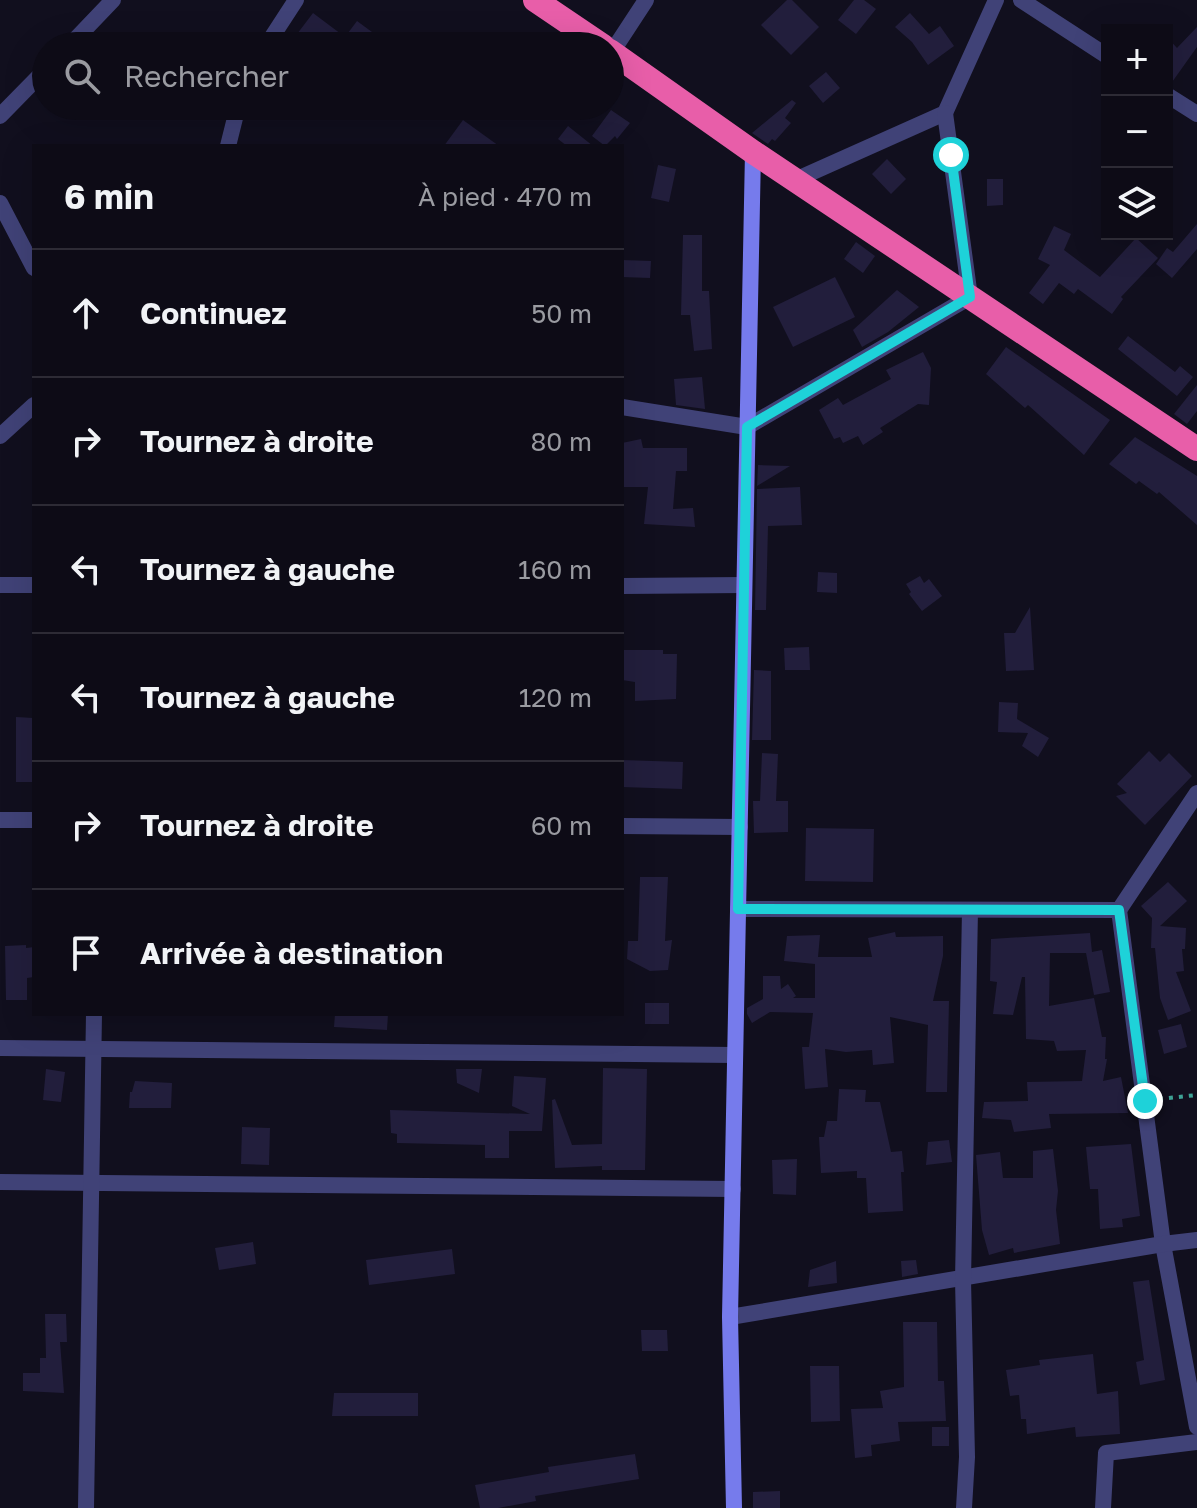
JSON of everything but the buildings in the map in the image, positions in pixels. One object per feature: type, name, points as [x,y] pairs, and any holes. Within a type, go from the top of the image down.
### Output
[{"type":"highway","points":[[535,0],[582,32]]},
{"type":"highway","points":[[624,61],[753,152],[1197,449]]},
{"type":"street","points":[[82,32],[113,0]]},
{"type":"street","points":[[275,32],[296,0]]},
{"type":"street","points":[[622,32],[646,0]]},
{"type":"street","points":[[624,407],[747,427],[970,297],[945,113],[996,0]]},
{"type":"street","points":[[1021,0],[1101,52]]},
{"type":"street","points":[[0,116],[32,83]]},
{"type":"street","points":[[1169,96],[1197,114]]},
{"type":"street","points":[[795,180],[945,113]]},
{"type":"street","points":[[228,144],[234,120]]},
{"type":"street","points":[[734,1508],[730,1317],[753,152]]},
{"type":"street","points":[[0,203],[32,264]]},
{"type":"street","points":[[0,436],[32,407]]},
{"type":"street","points":[[0,585],[32,585]]},
{"type":"street","points":[[624,586],[744,585]]},
{"type":"street","points":[[1197,793],[1119,910],[1163,1244],[1197,1427]]},
{"type":"street","points":[[0,820],[32,820]]},
{"type":"street","points":[[624,826],[740,827]]},
{"type":"street","points":[[738,909],[1119,910]]},
{"type":"street","points":[[964,1508],[967,1457],[963,1280],[970,910]]},
{"type":"street","points":[[86,1508],[94,1016]]},
{"type":"street","points":[[0,1048],[735,1055]]},
{"type":"street","points":[[0,1182],[733,1189]]},
{"type":"street","points":[[730,1317],[1197,1240]]},
{"type":"street","points":[[1103,1508],[1106,1453],[1197,1442]]},
{"type":"path","points":[[1145,1101],[1197,1095]]},
{"type":"route","points":[[951,155],[970,297],[747,427],[738,909],[1119,910],[1145,1101]]}]
